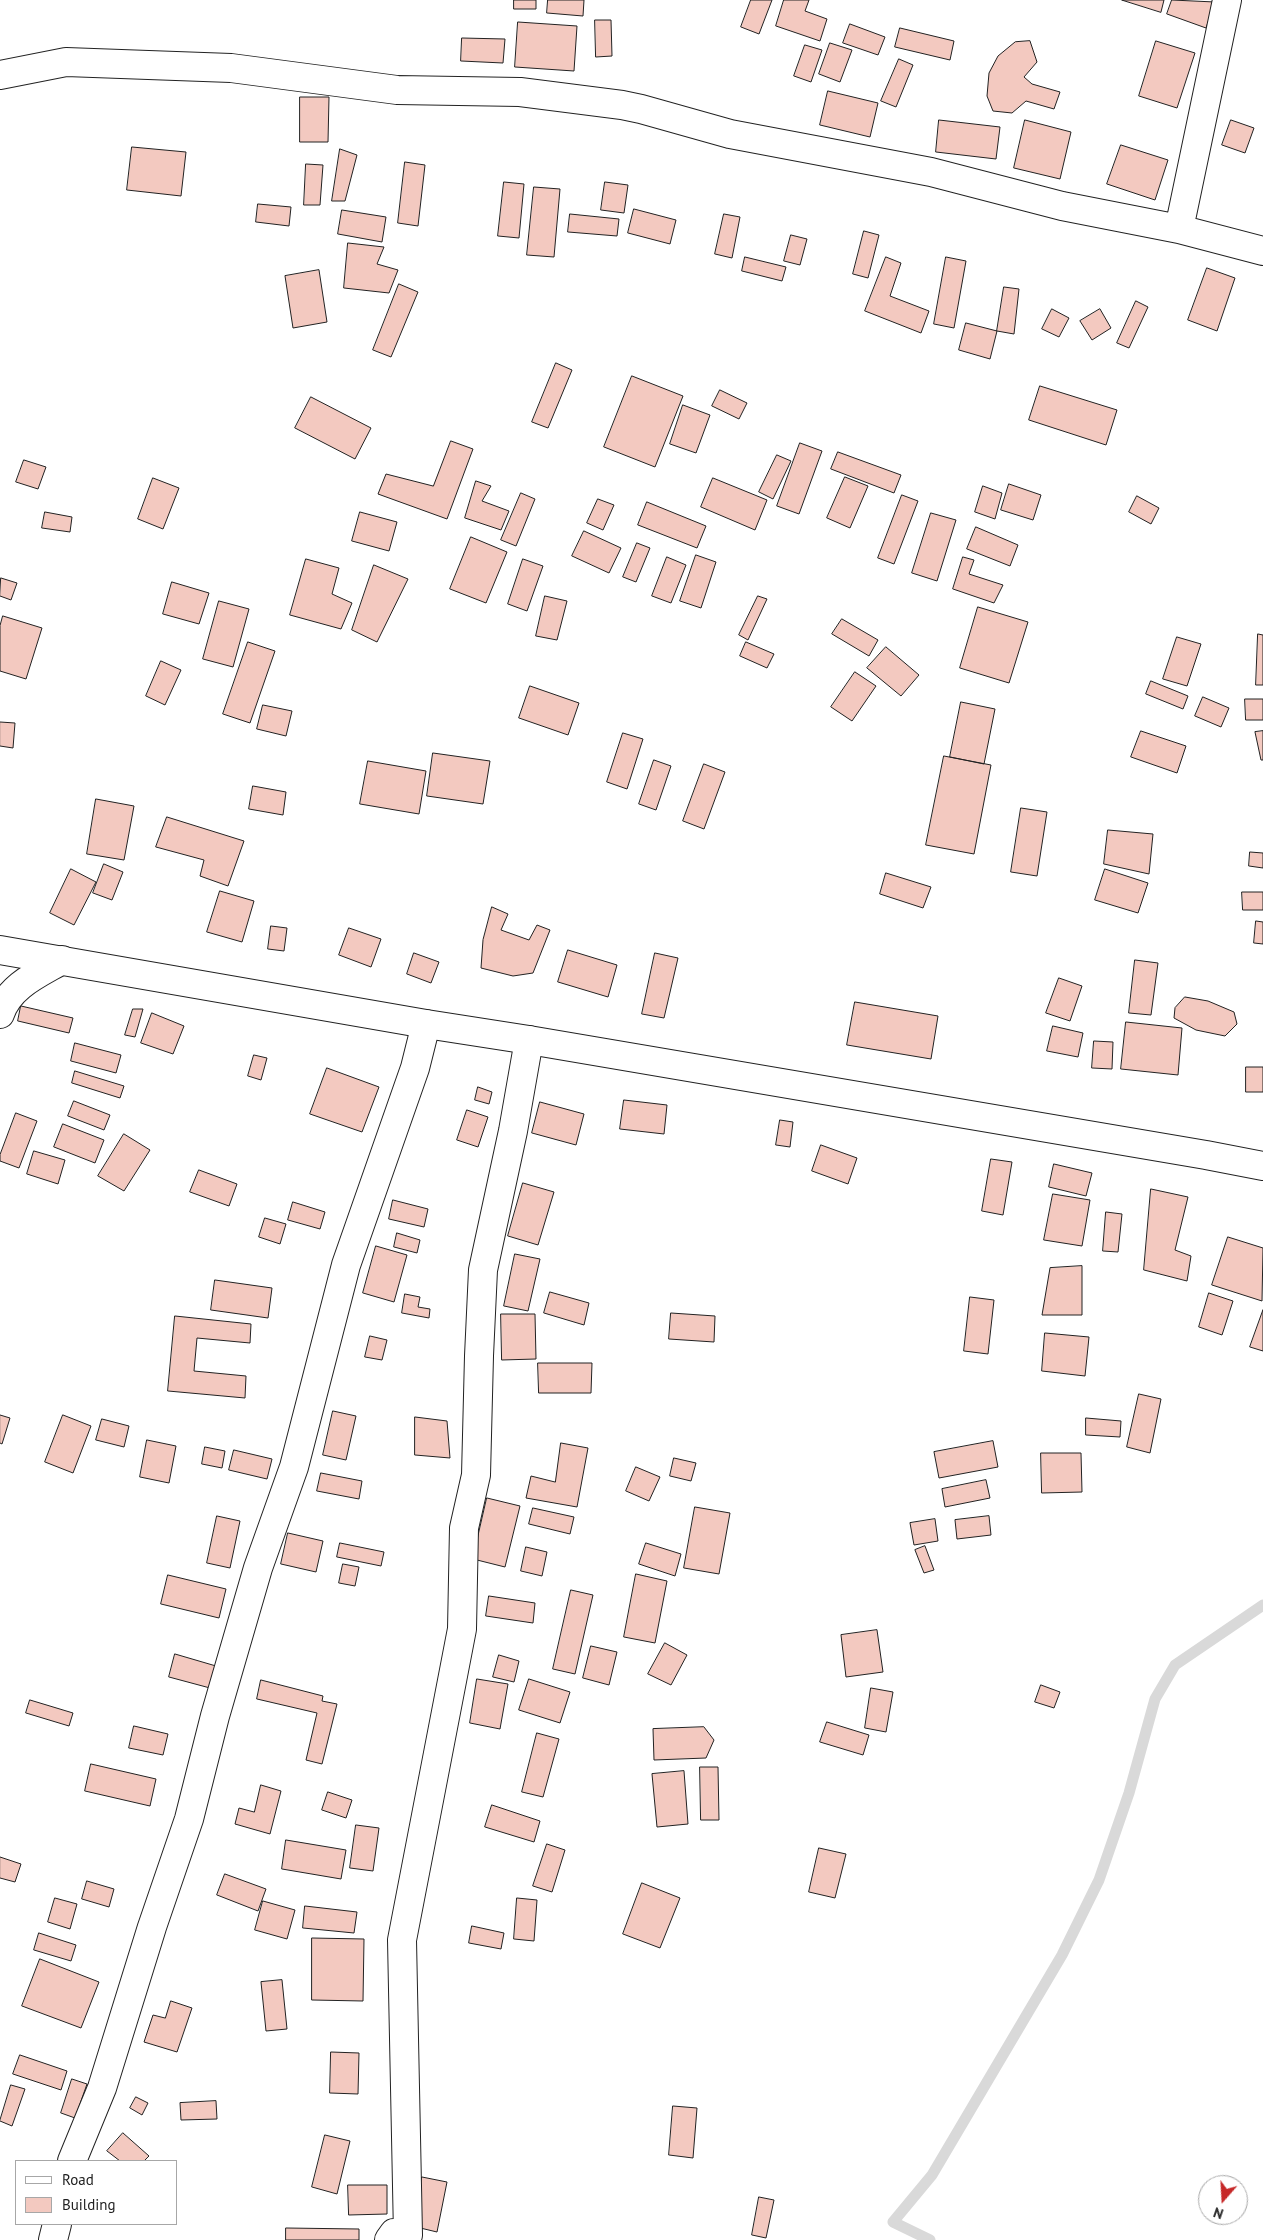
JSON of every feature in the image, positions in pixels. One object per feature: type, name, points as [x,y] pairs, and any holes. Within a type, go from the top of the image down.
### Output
[{"type":"street","points":[[1179,229],[1227,0]]},
{"type":"street","points":[[0,74],[66,62],[231,68],[396,90],[520,92],[612,104],[641,109],[730,134],[931,172],[1062,206],[1179,229],[1263,251]]},
{"type":"street","points":[[0,950],[426,1024],[1206,1154],[1263,1166]]},
{"type":"street","points":[[0,1014],[6,998],[26,981],[62,960]]},
{"type":"street","points":[[72,2160],[102,2088],[152,1927],[189,1819],[215,1716],[258,1568],[294,1467],[346,1265],[415,1068],[426,1024]]},
{"type":"street","points":[[389,2240],[394,2233],[408,2235],[402,1940],[462,1629],[464,1528],[476,1475],[479,1356],[484,1270],[513,1131],[529,1040]]},
{"type":"street","points":[[53,2240],[56,2225]]},
{"type":"building","points":[[514,0],[536,0],[536,9],[514,9]]},
{"type":"building","points":[[548,0],[584,0],[583,16],[547,13]]},
{"type":"building","points":[[751,0],[772,0],[759,34],[741,27]]},
{"type":"building","points":[[784,0],[809,0],[805,11],[827,19],[820,41],[776,26]]},
{"type":"building","points":[[1122,0],[1164,0],[1161,12]]},
{"type":"building","points":[[1172,0],[1215,2],[1206,28],[1167,14]]},
{"type":"building","points":[[595,20],[611,20],[612,56],[596,57]]},
{"type":"building","points":[[518,22],[577,26],[574,71],[515,67]]},
{"type":"building","points":[[850,24],[885,37],[878,55],[843,43]]},
{"type":"building","points":[[900,28],[954,41],[950,60],[895,47]]},
{"type":"building","points":[[462,38],[505,39],[503,63],[461,61]]},
{"type":"building","points":[[1030,41],[1037,62],[1024,77],[1032,84],[1060,92],[1054,109],[1026,101],[1012,113],[993,111],[987,96],[989,73],[998,56],[1015,42]]},
{"type":"building","points":[[1156,41],[1195,53],[1177,108],[1139,96]]},
{"type":"building","points":[[830,43],[852,50],[840,82],[819,74]]},
{"type":"building","points":[[805,45],[822,50],[811,82],[794,76]]},
{"type":"building","points":[[899,59],[913,65],[896,107],[881,101]]},
{"type":"building","points":[[828,91],[878,103],[870,137],[820,125]]},
{"type":"building","points":[[300,97],[329,97],[328,142],[300,142]]},
{"type":"building","points":[[939,120],[1000,127],[996,159],[936,152]]},
{"type":"building","points":[[1025,120],[1071,132],[1060,179],[1014,168]]},
{"type":"building","points":[[1231,120],[1254,128],[1245,153],[1222,145]]},
{"type":"building","points":[[1121,145],[1168,160],[1155,200],[1107,184]]},
{"type":"building","points":[[132,147],[186,152],[181,196],[127,190]]},
{"type":"building","points":[[340,149],[357,155],[345,201],[332,201]]},
{"type":"building","points":[[405,162],[425,165],[418,226],[398,223]]},
{"type":"building","points":[[306,164],[323,165],[320,205],[304,205]]},
{"type":"building","points":[[504,182],[524,184],[519,238],[498,236]]},
{"type":"building","points":[[605,182],[628,185],[624,213],[601,210]]},
{"type":"building","points":[[534,187],[560,189],[554,257],[527,255]]},
{"type":"building","points":[[258,204],[291,207],[289,226],[256,222]]},
{"type":"building","points":[[634,209],[676,220],[670,244],[628,233]]},
{"type":"building","points":[[342,210],[386,217],[382,242],[338,234]]},
{"type":"building","points":[[570,214],[619,219],[617,236],[568,232]]},
{"type":"building","points":[[724,214],[740,217],[732,258],[715,254]]},
{"type":"building","points":[[864,231],[879,235],[868,278],[853,274]]},
{"type":"building","points":[[791,235],[807,239],[800,265],[784,261]]},
{"type":"building","points":[[348,243],[384,247],[377,264],[398,270],[389,293],[344,288]]},
{"type":"building","points":[[745,257],[786,267],[782,281],[742,271]]},
{"type":"building","points":[[886,257],[901,263],[890,296],[929,311],[921,333],[865,311]]},
{"type":"building","points":[[946,257],[966,261],[954,328],[934,324]]},
{"type":"building","points":[[1207,268],[1235,278],[1217,331],[1188,320]]},
{"type":"building","points":[[319,270],[327,322],[293,328],[285,276]]},
{"type":"building","points":[[399,284],[418,292],[391,357],[373,350]]},
{"type":"building","points":[[1004,287],[1019,289],[1014,334],[997,331]]},
{"type":"building","points":[[1136,301],[1148,307],[1129,348],[1117,343]]},
{"type":"building","points":[[1052,309],[1069,318],[1059,337],[1042,329]]},
{"type":"building","points":[[1100,309],[1111,328],[1092,340],[1080,321]]},
{"type":"building","points":[[966,323],[997,331],[990,359],[959,350]]},
{"type":"building","points":[[556,363],[572,370],[548,428],[532,422]]},
{"type":"building","points":[[632,376],[683,396],[655,467],[604,447]]},
{"type":"building","points":[[1040,386],[1117,410],[1106,445],[1029,420]]},
{"type":"building","points":[[720,390],[747,403],[739,419],[712,406]]},
{"type":"building","points":[[311,397],[371,428],[355,459],[295,428]]},
{"type":"building","points":[[683,405],[710,415],[696,453],[670,444]]},
{"type":"building","points":[[451,441],[473,449],[447,519],[378,494],[386,474],[433,486]]},
{"type":"building","points":[[800,443],[822,451],[799,514],[777,506]]},
{"type":"building","points":[[838,452],[901,475],[894,493],[831,469]]},
{"type":"building","points":[[777,455],[791,461],[773,499],[759,492]]},
{"type":"building","points":[[24,460],[46,467],[38,489],[16,482]]},
{"type":"building","points":[[845,477],[868,486],[850,528],[827,518]]},
{"type":"building","points":[[153,478],[179,488],[163,529],[138,519]]},
{"type":"building","points":[[713,478],[767,500],[755,530],[701,507]]},
{"type":"building","points":[[476,481],[491,486],[482,501],[509,511],[501,530],[465,518]]},
{"type":"building","points":[[1009,484],[1041,495],[1033,520],[1001,510]]},
{"type":"building","points":[[983,486],[1002,493],[995,519],[975,512]]},
{"type":"building","points":[[521,493],[535,499],[516,546],[501,540]]},
{"type":"building","points":[[902,495],[918,501],[894,564],[878,558]]},
{"type":"building","points":[[1137,496],[1159,508],[1151,524],[1129,512]]},
{"type":"building","points":[[598,499],[614,505],[603,530],[587,523]]},
{"type":"building","points":[[647,502],[706,526],[697,548],[638,525]]},
{"type":"building","points":[[45,512],[72,517],[70,532],[42,528]]},
{"type":"building","points":[[360,512],[397,522],[389,551],[352,541]]},
{"type":"building","points":[[931,513],[956,520],[937,581],[912,573]]},
{"type":"building","points":[[976,527],[1018,545],[1010,566],[967,549]]},
{"type":"building","points":[[584,531],[621,548],[609,573],[572,556]]},
{"type":"building","points":[[471,537],[507,552],[486,603],[450,589]]},
{"type":"building","points":[[637,543],[650,548],[636,582],[623,577]]},
{"type":"building","points":[[696,555],[716,562],[701,608],[680,601]]},
{"type":"building","points":[[667,557],[686,565],[671,603],[652,596]]},
{"type":"building","points":[[963,557],[974,560],[969,574],[1003,585],[994,603],[953,589]]},
{"type":"building","points":[[306,559],[339,568],[332,594],[352,603],[341,629],[290,615]]},
{"type":"building","points":[[523,559],[543,566],[527,611],[508,604]]},
{"type":"building","points":[[374,565],[408,579],[377,642],[352,630]]},
{"type":"building","points":[[1,578],[17,583],[11,600],[0,596]]},
{"type":"building","points":[[172,582],[209,593],[199,624],[163,614]]},
{"type":"building","points":[[545,596],[567,601],[557,640],[536,636]]},
{"type":"building","points":[[758,596],[767,599],[748,640],[739,635]]},
{"type":"building","points":[[219,601],[249,609],[233,667],[203,659]]},
{"type":"building","points":[[978,607],[1028,622],[1009,683],[960,668]]},
{"type":"building","points":[[3,616],[42,628],[26,679],[0,671],[0,626]]},
{"type":"building","points":[[842,619],[878,640],[869,656],[832,634]]},
{"type":"building","points":[[1258,634],[1263,635],[1263,685],[1256,685]]},
{"type":"building","points":[[1177,637],[1201,644],[1187,686],[1163,679]]},
{"type":"building","points":[[248,642],[275,651],[250,723],[223,714]]},
{"type":"building","points":[[746,642],[774,654],[767,668],[740,656]]},
{"type":"building","points":[[886,647],[919,675],[901,696],[867,668]]},
{"type":"building","points":[[161,661],[181,670],[165,705],[146,696]]},
{"type":"building","points":[[855,672],[876,686],[852,721],[831,707]]},
{"type":"building","points":[[1151,681],[1188,696],[1183,709],[1146,694]]},
{"type":"building","points":[[530,686],[579,703],[568,735],[519,718]]},
{"type":"building","points":[[1203,697],[1229,708],[1221,727],[1195,716]]},
{"type":"building","points":[[1245,699],[1263,699],[1263,720],[1246,720]]},
{"type":"building","points":[[961,702],[995,709],[984,764],[950,757]]},
{"type":"building","points":[[263,705],[292,711],[286,736],[257,729]]},
{"type":"building","points":[[0,722],[15,723],[13,748],[0,746]]},
{"type":"building","points":[[1141,731],[1186,746],[1177,773],[1131,757]]},
{"type":"building","points":[[1263,731],[1263,760],[1261,760],[1255,732]]},
{"type":"building","points":[[623,733],[643,739],[627,789],[607,782]]},
{"type":"building","points":[[433,753],[490,761],[483,804],[427,796]]},
{"type":"building","points":[[944,756],[991,765],[974,854],[926,845]]},
{"type":"building","points":[[654,760],[671,766],[656,810],[639,804]]},
{"type":"building","points":[[368,761],[426,771],[419,814],[360,804]]},
{"type":"building","points":[[704,764],[725,772],[704,829],[683,821]]},
{"type":"building","points":[[253,786],[286,792],[283,815],[249,809]]},
{"type":"building","points":[[96,799],[134,806],[124,860],[87,854]]},
{"type":"building","points":[[1021,808],[1047,812],[1037,876],[1011,872]]},
{"type":"building","points":[[167,817],[244,841],[228,886],[200,876],[204,860],[156,847]]},
{"type":"building","points":[[1108,830],[1153,834],[1149,874],[1104,864]]},
{"type":"building","points":[[1250,852],[1263,853],[1263,868],[1249,866]]},
{"type":"building","points":[[104,864],[123,872],[112,900],[93,893]]},
{"type":"building","points":[[71,869],[96,882],[74,925],[50,913]]},
{"type":"building","points":[[1105,869],[1148,883],[1138,913],[1095,900]]},
{"type":"building","points":[[886,873],[931,887],[923,908],[880,894]]},
{"type":"building","points":[[220,891],[254,901],[242,942],[207,932]]},
{"type":"building","points":[[1242,892],[1263,892],[1263,910],[1243,910]]},
{"type":"building","points":[[492,907],[508,914],[501,930],[529,940],[537,925],[550,930],[533,973],[513,976],[481,968],[483,940]]},
{"type":"building","points":[[1256,921],[1263,922],[1263,944],[1254,943]]},
{"type":"building","points":[[271,926],[287,928],[284,951],[268,949]]},
{"type":"building","points":[[349,928],[381,939],[371,967],[339,955]]},
{"type":"building","points":[[568,950],[617,965],[608,997],[558,982]]},
{"type":"building","points":[[414,953],[439,962],[431,983],[407,974]]},
{"type":"building","points":[[655,953],[678,958],[664,1018],[642,1014]]},
{"type":"building","points":[[1135,960],[1158,963],[1151,1015],[1129,1013]]},
{"type":"building","points":[[1059,978],[1082,986],[1070,1021],[1046,1013]]},
{"type":"building","points":[[1185,997],[1208,1001],[1234,1012],[1237,1024],[1225,1036],[1196,1030],[1174,1018],[1175,1008]]},
{"type":"building","points":[[855,1002],[938,1016],[931,1059],[847,1045]]},
{"type":"building","points":[[21,1006],[73,1018],[69,1033],[18,1021]]},
{"type":"building","points":[[133,1009],[143,1009],[135,1037],[125,1035]]},
{"type":"building","points":[[152,1013],[184,1026],[173,1054],[141,1043]]},
{"type":"building","points":[[1126,1022],[1182,1028],[1178,1075],[1121,1069]]},
{"type":"building","points":[[1053,1026],[1083,1033],[1078,1057],[1047,1051]]},
{"type":"building","points":[[1094,1041],[1113,1042],[1112,1069],[1092,1068]]},
{"type":"building","points":[[75,1043],[121,1055],[116,1073],[71,1061]]},
{"type":"building","points":[[254,1055],[267,1058],[261,1080],[248,1076]]},
{"type":"building","points":[[1246,1067],[1263,1067],[1263,1092],[1246,1092]]},
{"type":"building","points":[[327,1068],[379,1087],[362,1132],[310,1114]]},
{"type":"building","points":[[75,1071],[124,1086],[120,1098],[72,1083]]},
{"type":"building","points":[[478,1087],[492,1092],[489,1104],[475,1100]]},
{"type":"building","points":[[624,1100],[667,1105],[664,1134],[620,1129]]},
{"type":"building","points":[[74,1101],[110,1115],[104,1130],[68,1116]]},
{"type":"building","points":[[540,1102],[584,1114],[576,1145],[532,1133]]},
{"type":"building","points":[[467,1110],[488,1117],[478,1147],[457,1140]]},
{"type":"building","points":[[16,1113],[37,1121],[19,1168],[0,1161],[0,1155]]},
{"type":"building","points":[[780,1120],[793,1122],[790,1147],[776,1145]]},
{"type":"building","points":[[63,1124],[104,1140],[95,1163],[54,1147]]},
{"type":"building","points":[[124,1134],[150,1150],[124,1191],[98,1176]]},
{"type":"building","points":[[821,1145],[857,1158],[848,1184],[812,1171]]},
{"type":"building","points":[[34,1151],[65,1160],[58,1184],[27,1174]]},
{"type":"building","points":[[991,1159],[1012,1162],[1003,1215],[982,1211]]},
{"type":"building","points":[[1054,1164],[1092,1173],[1086,1196],[1049,1187]]},
{"type":"building","points":[[199,1170],[237,1184],[229,1206],[190,1192]]},
{"type":"building","points":[[523,1183],[554,1192],[538,1245],[508,1236]]},
{"type":"building","points":[[1151,1189],[1188,1197],[1175,1250],[1191,1256],[1187,1281],[1144,1270]]},
{"type":"building","points":[[1053,1194],[1090,1200],[1082,1246],[1044,1240]]},
{"type":"building","points":[[393,1200],[428,1209],[424,1227],[389,1219]]},
{"type":"building","points":[[293,1202],[325,1212],[320,1229],[288,1220]]},
{"type":"building","points":[[1106,1212],[1122,1214],[1118,1252],[1103,1251]]},
{"type":"building","points":[[265,1218],[286,1224],[280,1244],[259,1237]]},
{"type":"building","points":[[397,1233],[420,1240],[417,1253],[394,1247]]},
{"type":"building","points":[[1228,1237],[1263,1248],[1262,1301],[1212,1285]]},
{"type":"building","points":[[376,1246],[407,1255],[394,1302],[363,1293]]},
{"type":"building","points":[[515,1254],[540,1259],[528,1311],[504,1306]]},
{"type":"building","points":[[1082,1266],[1082,1315],[1042,1315],[1050,1268]]},
{"type":"building","points":[[215,1280],[272,1288],[268,1318],[211,1310]]},
{"type":"building","points":[[550,1292],[589,1303],[584,1325],[544,1313]]},
{"type":"building","points":[[1209,1293],[1233,1301],[1222,1335],[1199,1327]]},
{"type":"building","points":[[405,1294],[420,1297],[418,1307],[430,1309],[429,1318],[402,1313]]},
{"type":"building","points":[[970,1297],[994,1300],[988,1354],[964,1351]]},
{"type":"building","points":[[1263,1310],[1263,1351],[1250,1347]]},
{"type":"building","points":[[671,1313],[715,1316],[714,1342],[669,1339]]},
{"type":"building","points":[[501,1314],[535,1314],[536,1359],[502,1360]]},
{"type":"building","points":[[175,1316],[251,1324],[250,1343],[197,1338],[194,1371],[246,1376],[245,1398],[168,1391]]},
{"type":"building","points":[[1045,1333],[1089,1337],[1085,1376],[1042,1371]]},
{"type":"building","points":[[370,1336],[387,1340],[382,1360],[365,1357]]},
{"type":"building","points":[[538,1363],[592,1363],[591,1393],[539,1393]]},
{"type":"building","points":[[1139,1394],[1161,1399],[1150,1453],[1127,1447]]},
{"type":"building","points":[[333,1411],[356,1416],[346,1460],[323,1455]]},
{"type":"building","points":[[0,1415],[10,1418],[2,1444],[0,1443]]},
{"type":"building","points":[[63,1415],[91,1426],[73,1473],[45,1462]]},
{"type":"building","points":[[415,1417],[447,1421],[450,1458],[415,1455]]},
{"type":"building","points":[[1086,1418],[1121,1421],[1120,1437],[1086,1435]]},
{"type":"building","points":[[102,1419],[129,1426],[124,1447],[96,1440]]},
{"type":"building","points":[[147,1440],[176,1446],[169,1483],[140,1477]]},
{"type":"building","points":[[993,1441],[998,1467],[939,1478],[934,1452]]},
{"type":"building","points":[[561,1443],[588,1448],[577,1507],[526,1498],[531,1476],[555,1482]]},
{"type":"building","points":[[205,1447],[225,1451],[222,1468],[202,1464]]},
{"type":"building","points":[[234,1450],[272,1459],[267,1479],[229,1470]]},
{"type":"building","points":[[1041,1453],[1081,1453],[1082,1492],[1042,1493]]},
{"type":"building","points":[[674,1458],[696,1463],[691,1481],[670,1476]]},
{"type":"building","points":[[636,1467],[660,1477],[649,1501],[626,1491]]},
{"type":"building","points":[[321,1473],[362,1481],[359,1499],[317,1491]]},
{"type":"building","points":[[986,1480],[990,1498],[945,1507],[942,1489]]},
{"type":"building","points":[[487,1498],[520,1506],[505,1567],[473,1559]]},
{"type":"building","points":[[695,1507],[730,1513],[719,1574],[684,1568]]},
{"type":"building","points":[[533,1508],[574,1517],[570,1534],[529,1524]]},
{"type":"building","points":[[217,1516],[240,1521],[230,1568],[207,1563]]},
{"type":"building","points":[[989,1516],[991,1535],[957,1539],[955,1520]]},
{"type":"building","points":[[935,1519],[938,1541],[914,1545],[910,1523]]},
{"type":"building","points":[[288,1533],[323,1541],[316,1572],[281,1564]]},
{"type":"building","points":[[340,1543],[384,1552],[381,1566],[337,1557]]},
{"type":"building","points":[[646,1543],[681,1554],[675,1576],[639,1564]]},
{"type":"building","points":[[925,1546],[934,1570],[924,1573],[915,1550]]},
{"type":"building","points":[[526,1547],[547,1552],[542,1576],[521,1571]]},
{"type":"building","points":[[343,1564],[359,1567],[355,1586],[339,1583]]},
{"type":"building","points":[[636,1574],[667,1581],[655,1643],[624,1637]]},
{"type":"building","points":[[168,1575],[226,1589],[219,1618],[161,1604]]},
{"type":"building","points":[[571,1590],[593,1595],[575,1674],[553,1669]]},
{"type":"building","points":[[489,1596],[535,1603],[533,1623],[486,1616]]},
{"type":"building","points":[[877,1630],[883,1672],[846,1677],[841,1635]]},
{"type":"building","points":[[665,1643],[687,1655],[671,1685],[648,1674]]},
{"type":"building","points":[[591,1646],[617,1652],[609,1685],[583,1678]]},
{"type":"building","points":[[175,1654],[216,1666],[210,1688],[169,1677]]},
{"type":"building","points":[[499,1655],[519,1661],[514,1682],[493,1677]]},
{"type":"building","points":[[477,1679],[508,1684],[500,1729],[470,1723]]},
{"type":"building","points":[[529,1679],[570,1692],[560,1723],[519,1710]]},
{"type":"building","points":[[261,1680],[323,1696],[322,1701],[337,1704],[322,1764],[306,1760],[317,1713],[257,1699]]},
{"type":"building","points":[[1041,1685],[1060,1692],[1054,1708],[1035,1702]]},
{"type":"building","points":[[871,1688],[893,1692],[886,1732],[865,1728]]},
{"type":"building","points":[[30,1700],[73,1713],[69,1726],[26,1713]]},
{"type":"building","points":[[827,1722],[869,1735],[863,1755],[820,1742]]},
{"type":"building","points":[[134,1726],[168,1734],[163,1755],[129,1748]]},
{"type":"building","points":[[704,1727],[714,1740],[706,1758],[654,1760],[653,1729]]},
{"type":"building","points":[[537,1733],[559,1739],[543,1797],[522,1792]]},
{"type":"building","points":[[91,1764],[156,1779],[150,1806],[85,1791]]},
{"type":"building","points":[[700,1767],[718,1767],[719,1820],[701,1820]]},
{"type":"building","points":[[684,1771],[688,1824],[657,1827],[652,1774]]},
{"type":"building","points":[[261,1785],[281,1791],[270,1834],[235,1824],[239,1808],[254,1812]]},
{"type":"building","points":[[328,1792],[352,1800],[346,1818],[322,1810]]},
{"type":"building","points":[[492,1805],[540,1821],[534,1842],[485,1827]]},
{"type":"building","points":[[356,1825],[379,1828],[373,1871],[350,1868]]},
{"type":"building","points":[[286,1840],[346,1850],[341,1879],[282,1869]]},
{"type":"building","points":[[547,1844],[565,1850],[552,1892],[533,1886]]},
{"type":"building","points":[[819,1848],[846,1854],[835,1898],[809,1892]]},
{"type":"building","points":[[0,1857],[21,1864],[15,1882],[0,1878]]},
{"type":"building","points":[[225,1874],[266,1889],[258,1911],[217,1895]]},
{"type":"building","points":[[87,1881],[114,1889],[109,1907],[82,1899]]},
{"type":"building","points":[[642,1883],[680,1898],[660,1948],[623,1934]]},
{"type":"building","points":[[55,1898],[77,1904],[70,1929],[48,1922]]},
{"type":"building","points":[[517,1898],[537,1900],[534,1941],[514,1939]]},
{"type":"building","points":[[263,1901],[295,1910],[287,1939],[255,1930]]},
{"type":"building","points":[[305,1906],[357,1912],[354,1933],[303,1928]]},
{"type":"building","points":[[472,1926],[504,1933],[501,1949],[469,1943]]},
{"type":"building","points":[[39,1933],[76,1945],[71,1961],[34,1950]]},
{"type":"building","points":[[312,1938],[364,1939],[363,2001],[312,2000]]},
{"type":"building","points":[[40,1959],[99,1982],[81,2028],[22,2006]]},
{"type":"building","points":[[282,1980],[287,2029],[266,2031],[261,1982]]},
{"type":"building","points":[[171,2001],[192,2008],[177,2052],[144,2042],[153,2015],[165,2018]]},
{"type":"building","points":[[331,2052],[359,2053],[358,2094],[330,2093]]},
{"type":"building","points":[[20,2055],[67,2071],[61,2090],[13,2074]]},
{"type":"building","points":[[72,2079],[87,2084],[75,2118],[61,2113]]},
{"type":"building","points":[[11,2085],[25,2089],[12,2126],[0,2121]]},
{"type":"building","points":[[136,2097],[148,2103],[142,2115],[130,2108]]},
{"type":"building","points":[[216,2101],[217,2119],[181,2120],[180,2103]]},
{"type":"building","points":[[673,2106],[697,2108],[693,2158],[669,2155]]},
{"type":"building","points":[[123,2133],[149,2156],[145,2160],[119,2160],[107,2151]]},
{"type":"building","points":[[325,2135],[350,2141],[337,2194],[312,2187]]},
{"type":"building","points":[[422,2177],[447,2182],[437,2232],[412,2226]]},
{"type":"building","points":[[348,2185],[387,2185],[387,2214],[349,2215]]},
{"type":"building","points":[[759,2197],[774,2200],[766,2238],[752,2235]]},
{"type":"building","points":[[286,2228],[359,2229],[359,2240],[286,2240]]},
{"type":"waterway","points":[[930,2240],[893,2222],[932,2175],[1062,1955],[1099,1880],[1129,1793],[1155,1699],[1175,1665],[1263,1605]]}]
